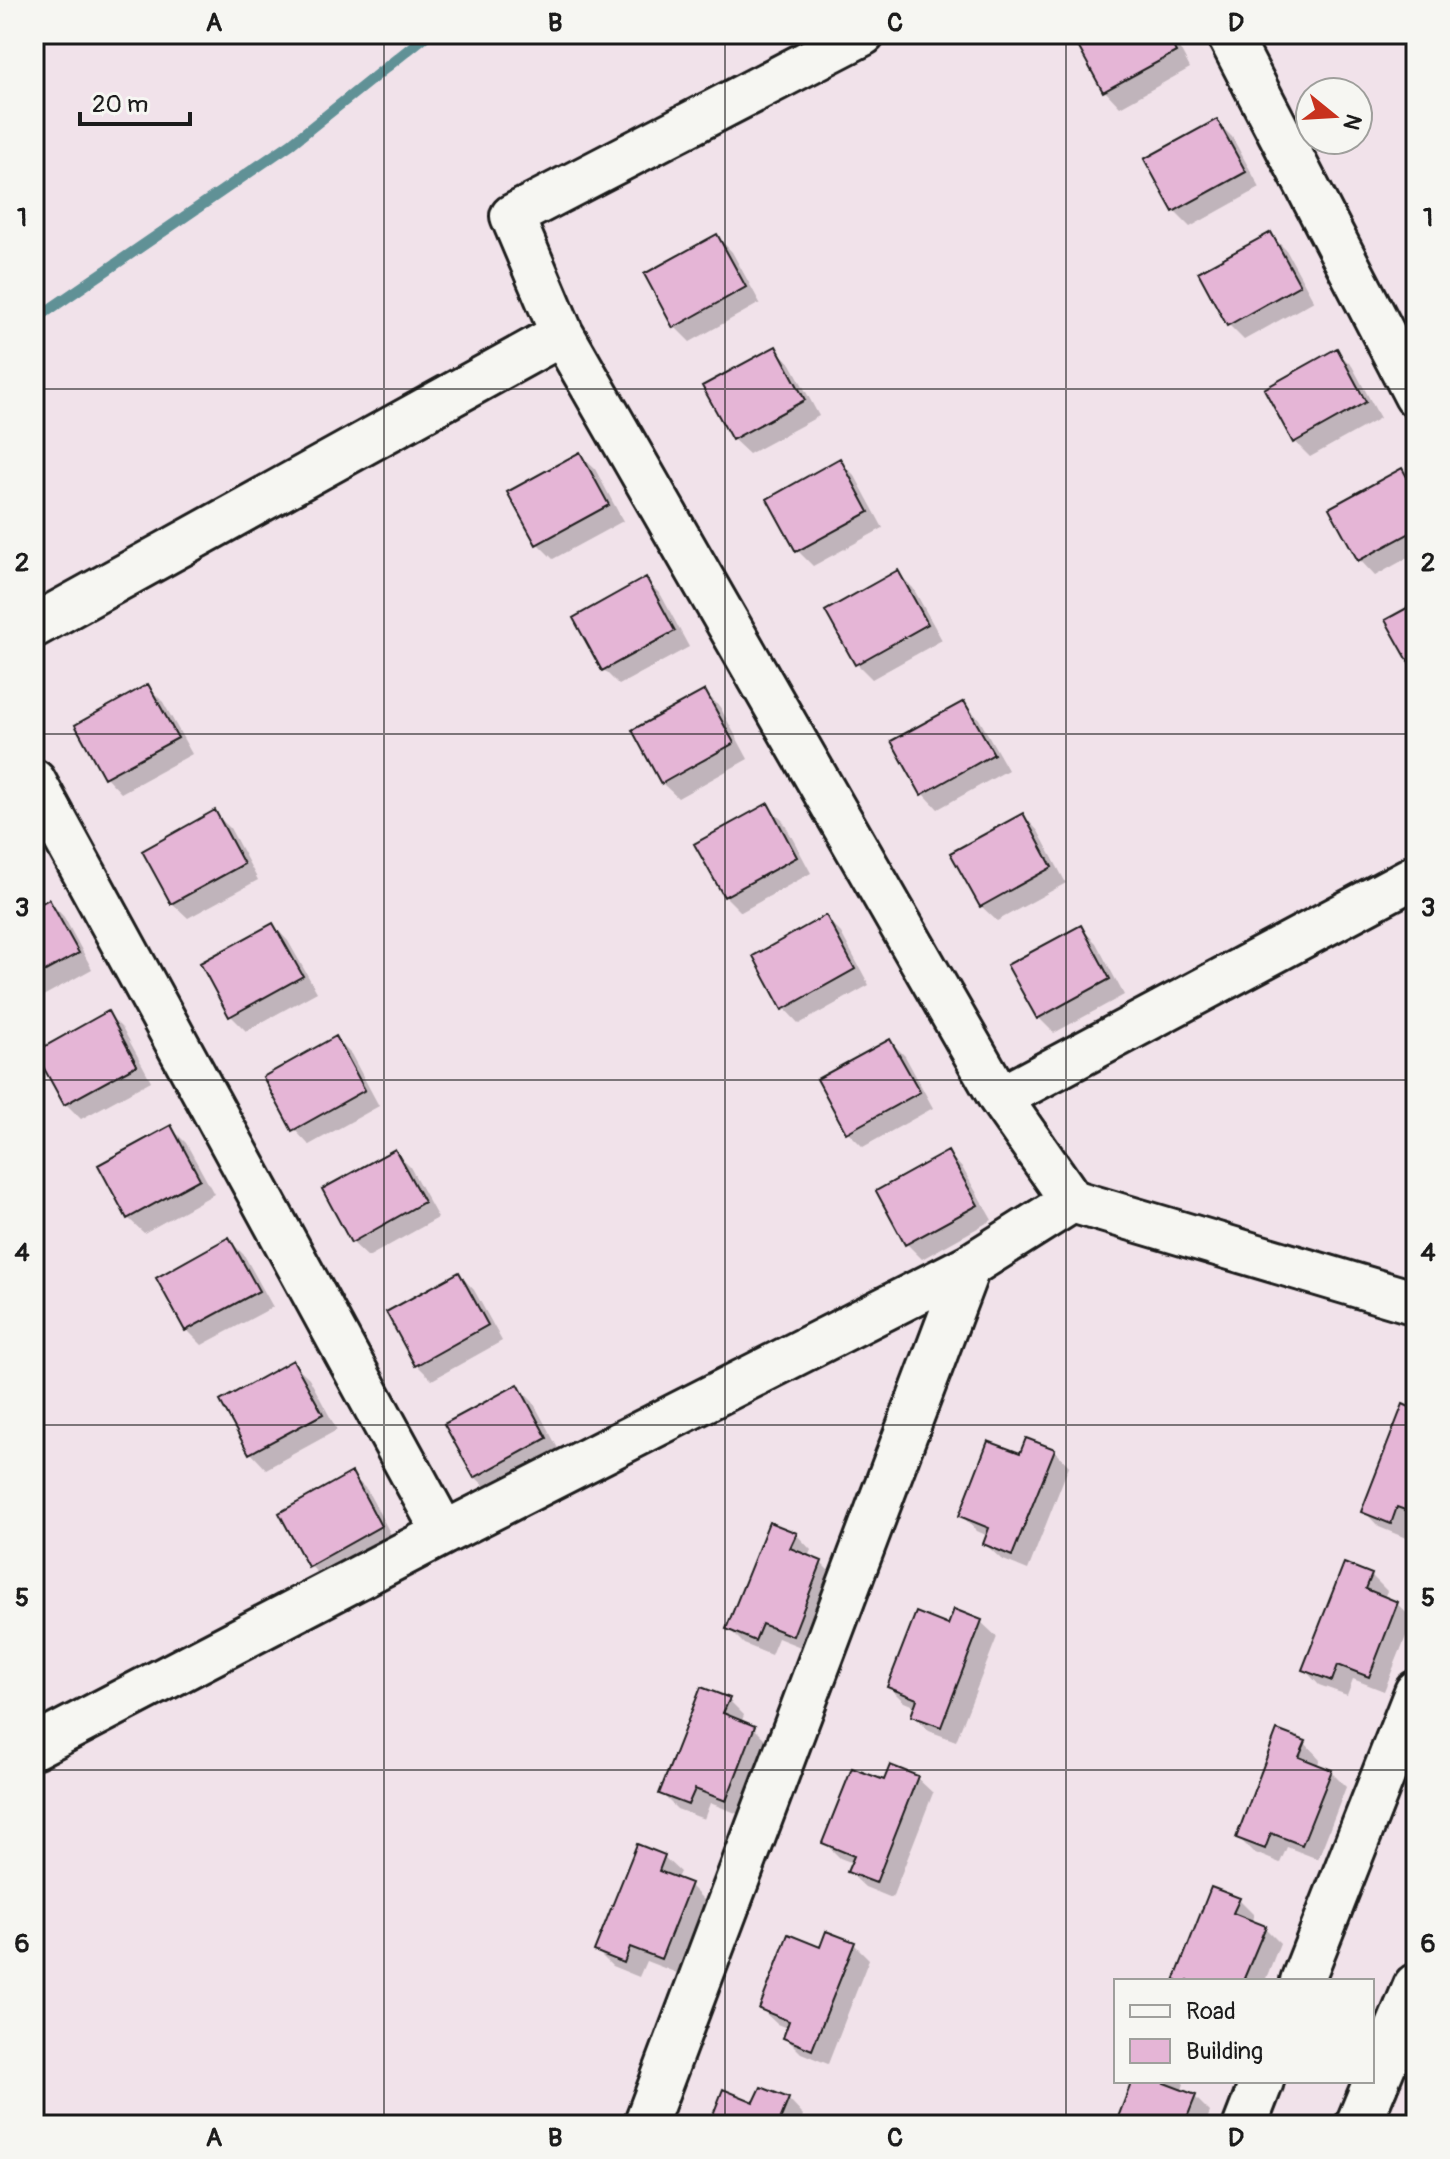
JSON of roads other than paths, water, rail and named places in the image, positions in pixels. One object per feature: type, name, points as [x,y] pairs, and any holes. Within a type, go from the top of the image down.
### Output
[{"type":"street","points":[[863,34],[512,216],[562,334],[1000,1098],[1072,1201],[1416,1303]]},
{"type":"street","points":[[1228,34],[1416,396]]},
{"type":"street","points":[[34,626],[562,334]]},
{"type":"street","points":[[34,781],[444,1533]]},
{"type":"street","points":[[1000,1098],[1416,876]]},
{"type":"street","points":[[34,1747],[444,1533],[969,1266],[1072,1201]]},
{"type":"street","points":[[645,2125],[969,1266]]},
{"type":"street","points":[[1303,1979],[1416,1692]]},
{"type":"street","points":[[1358,2125],[1416,1986]]},
{"type":"street","points":[[1245,2125],[1261,2083]]},
{"type":"waterway","points":[[34,320],[292,143],[428,34]]}]
